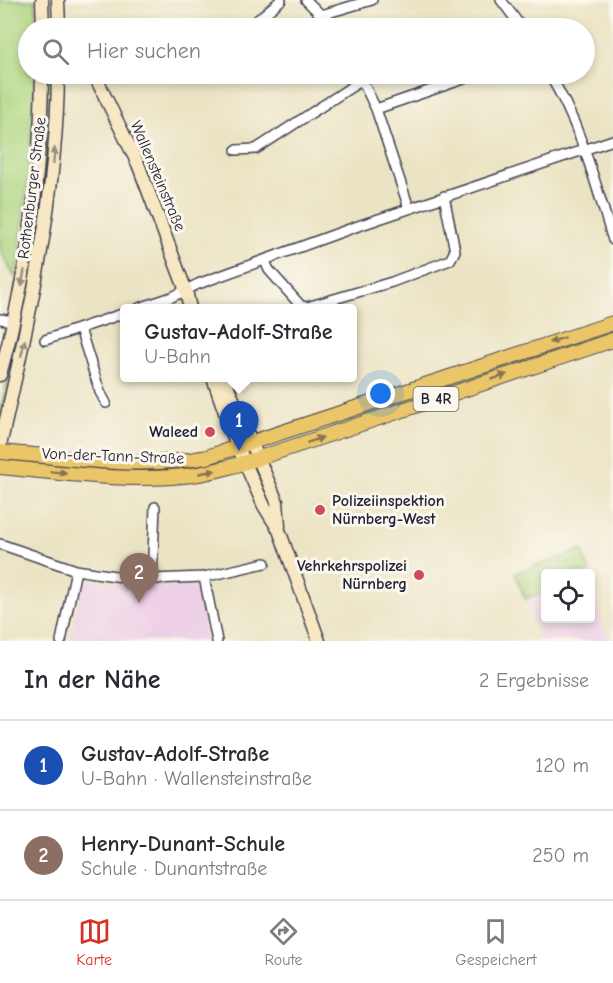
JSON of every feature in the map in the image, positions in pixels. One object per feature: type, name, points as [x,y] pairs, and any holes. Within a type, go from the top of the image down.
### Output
[{"type":"main road","points":[[42,0],[43,18]]},
{"type":"main road","points":[[58,0],[58,18]]},
{"type":"main road","name":"Rothenburger Straße","points":[[0,375],[26,260],[35,196],[42,84]]},
{"type":"main road","name":"Rothenburger Straße","points":[[0,446],[25,338],[45,230],[57,129],[60,84]]},
{"type":"main road","name":"Wallensteinstraße","points":[[98,84],[141,170],[189,304]]},
{"type":"main road","name":"Wallensteinstraße","points":[[186,291],[194,304]]},
{"type":"main road","name":"B 4R","points":[[245,446],[613,323]]},
{"type":"main road","name":"B 4R","points":[[259,458],[613,340]]},
{"type":"main road","points":[[215,382],[245,446],[259,458],[277,502],[279,530]]},
{"type":"main road","points":[[225,382],[245,446],[245,462],[264,506],[279,530],[319,641]]},
{"type":"main road","name":"Von-der-Tann-Straße","points":[[0,452],[161,463],[207,457],[245,446]]},
{"type":"main road","name":"Von-der-Tann-Straße","points":[[0,467],[158,477],[206,473],[259,458]]},
{"type":"street","points":[[260,18],[281,0]]},
{"type":"street","points":[[306,0],[323,18]]},
{"type":"street","points":[[321,15],[372,0]]},
{"type":"street","points":[[501,0],[514,18]]},
{"type":"street","points":[[236,150],[256,149],[350,84]]},
{"type":"street","points":[[364,84],[376,109],[410,208]]},
{"type":"street","points":[[376,109],[449,84]]},
{"type":"street","points":[[555,84],[564,98],[585,150],[613,240]]},
{"type":"street","points":[[152,304],[198,284],[410,208],[613,140]]},
{"type":"street","points":[[317,304],[392,282],[450,260],[455,251],[444,196]]},
{"type":"street","points":[[265,261],[269,270],[299,304]]},
{"type":"street","points":[[45,340],[120,315]]},
{"type":"street","points":[[0,319],[14,321]]},
{"type":"street","points":[[80,329],[100,392],[106,403]]},
{"type":"street","points":[[152,579],[155,507]]},
{"type":"street","points":[[0,544],[76,570],[152,579],[204,577],[264,563]]},
{"type":"street","points":[[61,641],[76,570]]},
{"type":"street","points":[[204,577],[217,641]]},
{"type":"shaded area","points":[[83,579],[131,585],[196,587],[208,641],[70,641]]},
{"type":"shaded area","points":[[541,593],[541,623],[595,623],[595,600],[609,641],[540,641],[525,599]]},
{"type":"green space","points":[[0,0],[35,0],[36,18],[18,18],[18,84],[34,84],[28,175],[16,276],[0,250]]},
{"type":"green space","points":[[46,84],[54,84],[42,229],[0,427],[0,412],[30,275],[40,187]]},
{"type":"green space","points":[[613,329],[613,336],[330,427],[417,393]]},
{"type":"green space","points":[[582,550],[589,569],[541,569],[541,593],[525,599],[515,573]]},
{"type":"place","name":"Waleed","points":[[210,432]]},
{"type":"place","name":"Gustav-Adolf-Straße","points":[[239,451]]},
{"type":"place","name":"Polizeiinspektion Nürnberg-West","points":[[320,510]]},
{"type":"place","name":"Vehrkehrspolizei Nürnberg","points":[[419,575]]},
{"type":"place","name":"Henry-Dunant-Schule","points":[[139,603]]}]
